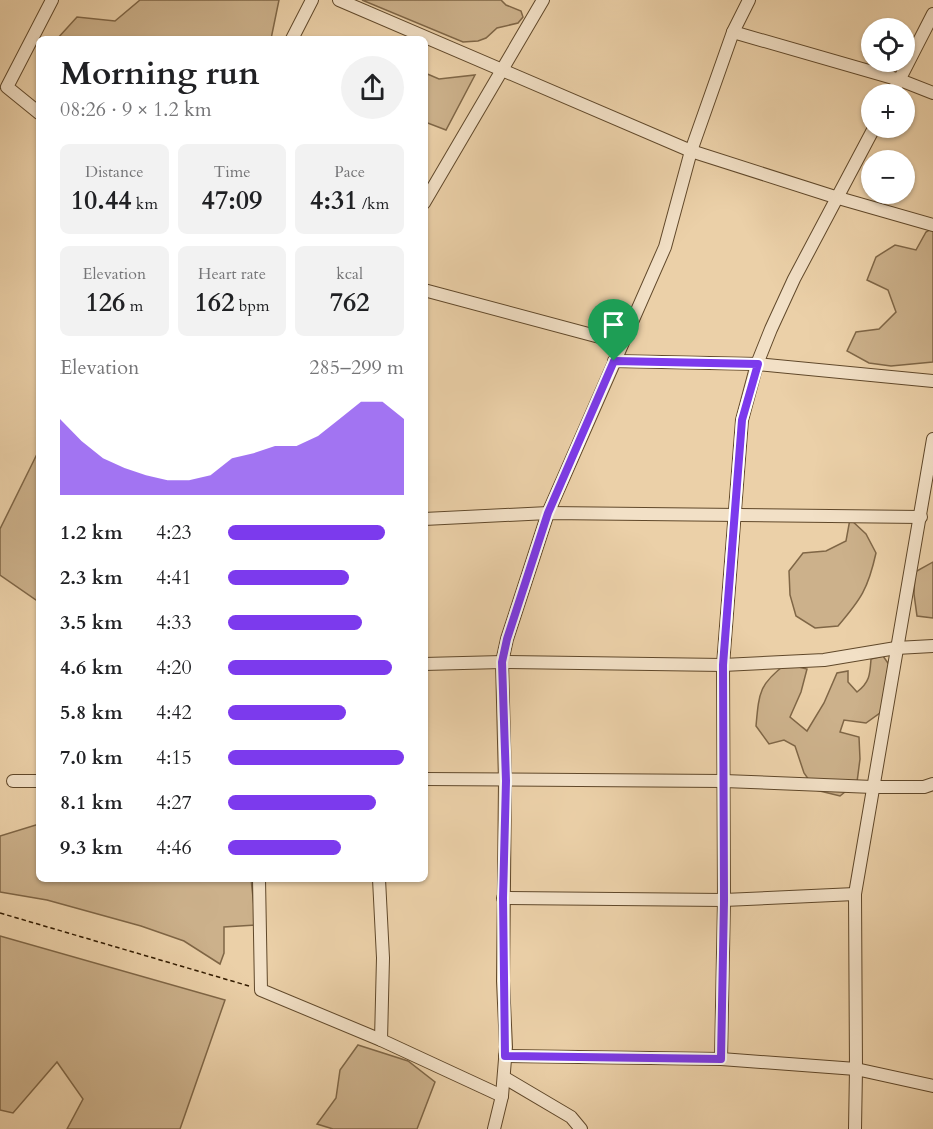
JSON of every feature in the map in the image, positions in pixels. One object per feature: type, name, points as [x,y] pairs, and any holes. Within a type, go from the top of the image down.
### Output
[{"type":"street","points":[[36,110],[7,87],[52,0]]},
{"type":"street","points":[[294,36],[312,0]]},
{"type":"street","points":[[339,0],[422,36]]},
{"type":"street","points":[[428,196],[543,0]]},
{"type":"street","points":[[494,1129],[505,1078],[503,898],[506,781],[502,662],[507,639],[548,513],[665,247],[691,150],[733,32],[749,0]]},
{"type":"street","points":[[898,84],[933,14]]},
{"type":"street","points":[[733,32],[900,80],[933,93]]},
{"type":"street","points":[[428,38],[691,150],[835,197],[933,225]]},
{"type":"street","points":[[721,1059],[724,900],[723,665],[742,420],[758,364],[794,279],[835,197],[868,138]]},
{"type":"street","points":[[428,291],[622,343]]},
{"type":"street","points":[[614,361],[758,364],[933,381]]},
{"type":"street","points":[[855,1129],[855,894],[933,439]]},
{"type":"street","points":[[428,519],[548,513],[735,513],[921,517]]},
{"type":"street","points":[[428,664],[502,662],[723,665],[824,660],[896,648],[933,646]]},
{"type":"street","points":[[428,779],[724,781],[873,787],[924,787],[933,784]]},
{"type":"street","points":[[13,781],[36,781]]},
{"type":"street","points":[[259,882],[261,990],[381,1040],[502,1096]]},
{"type":"street","points":[[379,882],[383,958],[381,1040]]},
{"type":"street","points":[[503,898],[724,900],[855,894]]},
{"type":"street","points":[[505,1056],[721,1059],[856,1069],[933,1086]]},
{"type":"street","points":[[505,1078],[571,1117],[581,1129]]},
{"type":"path","points":[[0,913],[261,990]]},
{"type":"shaded area","points":[[140,0],[279,0],[272,36],[60,36],[77,17],[115,21]]},
{"type":"shaded area","points":[[362,0],[501,0],[506,5],[521,11],[523,17],[518,23],[497,28],[486,38],[463,42]]},
{"type":"shaded area","points":[[428,74],[439,79],[475,75],[446,130],[428,123]]},
{"type":"shaded area","points":[[933,228],[933,362],[891,366],[869,363],[847,351],[856,332],[879,329],[896,312],[888,290],[867,280],[876,257],[895,245],[916,250],[926,232]]},
{"type":"shaded area","points":[[36,456],[36,600],[0,575],[0,529]]},
{"type":"shaded area","points":[[850,519],[866,534],[876,553],[870,576],[858,601],[838,626],[815,628],[796,616],[790,595],[789,571],[803,553],[826,551],[846,541]]},
{"type":"shaded area","points":[[933,562],[933,618],[917,616],[914,594],[915,572]]},
{"type":"shaded area","points":[[883,656],[890,666],[884,710],[866,723],[844,720],[840,732],[859,737],[860,759],[857,782],[840,796],[816,790],[804,773],[795,746],[784,740],[769,744],[756,726],[758,705],[765,684],[786,664],[807,669],[801,692],[790,717],[807,731],[824,703],[837,673],[848,671],[848,682],[857,692],[865,685],[871,659]]},
{"type":"shaded area","points":[[36,825],[36,882],[251,882],[256,925],[224,927],[224,953],[220,964],[184,941],[141,926],[47,900],[0,892],[0,836]]},
{"type":"shaded area","points":[[0,936],[225,1000],[180,1129],[67,1129],[83,1099],[57,1062],[13,1113],[0,1110]]},
{"type":"shaded area","points":[[358,1045],[408,1061],[435,1082],[417,1129],[333,1129],[317,1124],[336,1098],[340,1070]]},
{"type":"route","points":[[614,361],[758,364],[742,420],[723,665],[724,900],[721,1059],[505,1056],[503,898],[506,781],[502,662],[507,639],[548,513],[614,361]]}]
